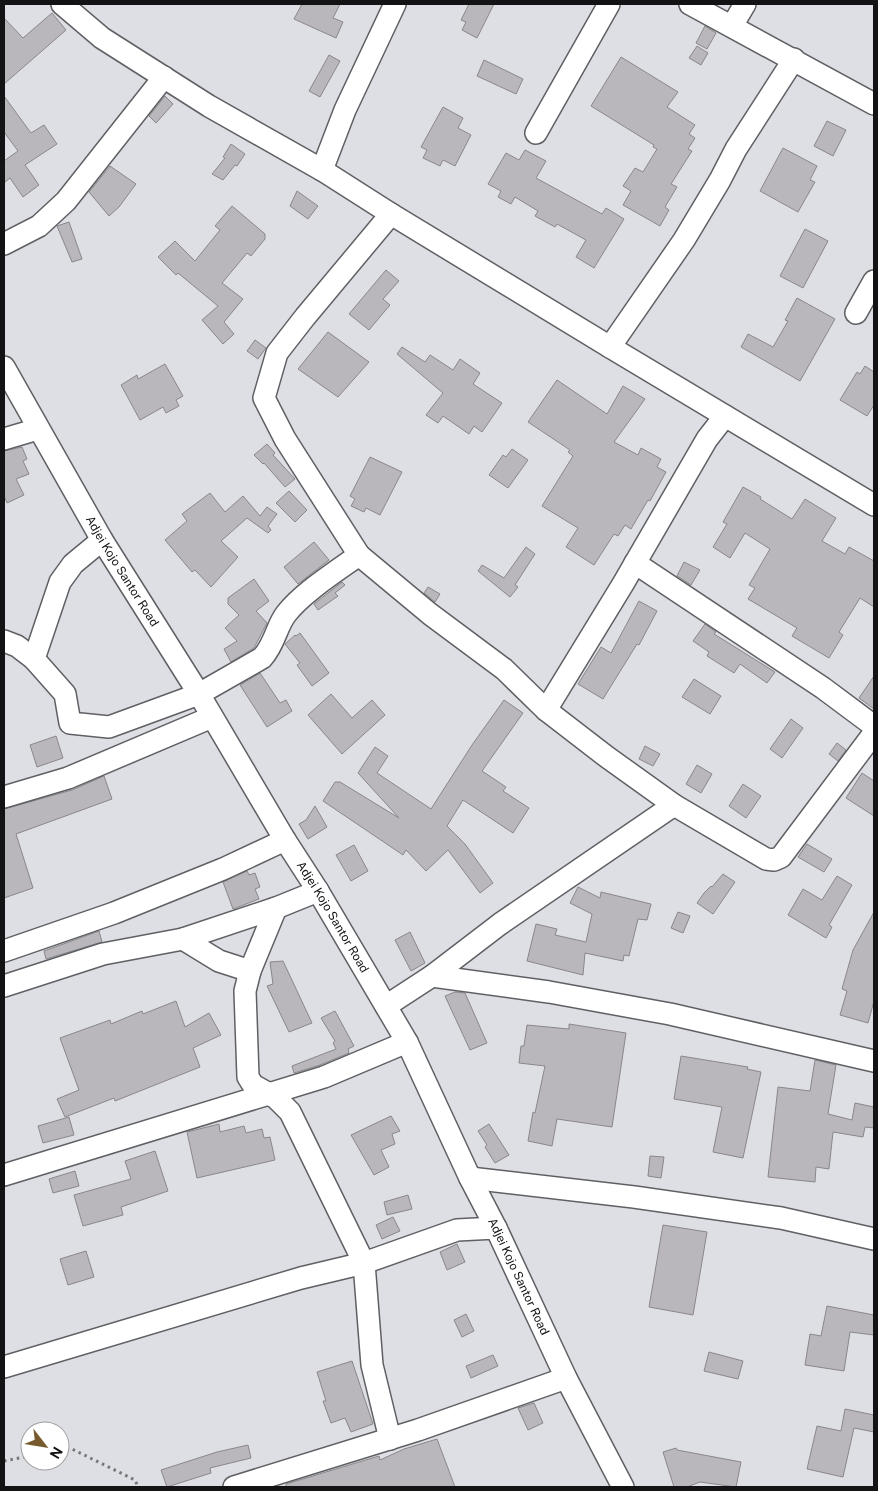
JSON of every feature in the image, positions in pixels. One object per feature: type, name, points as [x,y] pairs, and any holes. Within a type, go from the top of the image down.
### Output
[{"type":"street","points":[[62,4],[102,38],[209,106],[322,170],[610,347],[874,505]]},
{"type":"street","points":[[322,170],[345,110],[395,4]]},
{"type":"street","points":[[536,132],[609,4]]},
{"type":"street","points":[[690,4],[874,104]]},
{"type":"street","points":[[732,26],[745,4]]},
{"type":"street","points":[[610,347],[684,240],[736,149],[794,59]]},
{"type":"street","points":[[4,244],[39,226],[66,201],[164,77]]},
{"type":"street","points":[[391,214],[317,302],[277,354],[264,398],[285,439],[359,555],[430,614],[504,669],[546,710],[607,757],[674,805],[766,859],[774,860],[781,857],[874,733]]},
{"type":"street","points":[[856,314],[874,280]]},
{"type":"street","name":"Adjei Kojo Santor Road","points":[[4,367],[102,540],[199,694],[407,1042],[566,1378],[623,1487]]},
{"type":"street","points":[[546,710],[635,563],[706,439],[726,416]]},
{"type":"street","points":[[4,439],[38,429]]},
{"type":"street","points":[[34,660],[60,582],[72,564],[102,540]]},
{"type":"street","points":[[4,641],[17,646],[34,660],[65,694],[70,724],[110,727],[199,694],[262,658],[268,651],[285,615],[295,604],[359,555]]},
{"type":"street","points":[[635,563],[823,688],[874,726]]},
{"type":"street","points":[[4,797],[68,778],[212,717]]},
{"type":"street","points":[[386,1006],[432,976],[500,924],[674,805]]},
{"type":"street","points":[[4,950],[114,913],[223,869],[285,840]]},
{"type":"street","points":[[4,986],[103,954],[183,939],[276,908],[318,891]]},
{"type":"street","points":[[276,908],[250,971],[245,992],[248,1077],[253,1085],[276,1098],[290,1112],[364,1262],[372,1366],[390,1439]]},
{"type":"street","points":[[183,939],[219,960],[250,971]]},
{"type":"street","points":[[432,976],[549,992],[670,1014],[874,1061]]},
{"type":"street","points":[[4,1175],[324,1078],[407,1042]]},
{"type":"street","points":[[470,1178],[634,1197],[781,1218],[874,1239]]},
{"type":"street","points":[[4,1367],[292,1281],[364,1262],[457,1230],[496,1228]]},
{"type":"street","points":[[234,1487],[390,1439],[566,1378]]},
{"type":"path","points":[[70,1449],[135,1480],[138,1487]]},
{"type":"path","points":[[4,1461],[20,1458]]},
{"type":"building","points":[[302,4],[340,4],[333,18],[343,22],[336,38],[294,19]]},
{"type":"building","points":[[469,4],[494,4],[477,38],[462,30],[466,22],[461,20]]},
{"type":"building","points":[[52,13],[66,30],[4,84],[4,18],[23,38]]},
{"type":"building","points":[[705,26],[716,33],[707,49],[696,43]]},
{"type":"building","points":[[697,46],[708,53],[701,65],[689,58]]},
{"type":"building","points":[[329,55],[340,61],[320,97],[309,91]]},
{"type":"building","points":[[621,57],[678,92],[667,107],[695,125],[689,134],[695,138],[688,149],[692,151],[671,184],[677,187],[665,207],[669,210],[660,226],[623,205],[631,191],[623,186],[635,168],[643,172],[657,149],[653,147],[654,145],[591,106]]},
{"type":"building","points":[[484,60],[523,79],[516,94],[477,76]]},
{"type":"building","points":[[4,96],[31,133],[44,125],[57,144],[25,165],[39,185],[23,197],[10,178],[4,183],[4,161],[18,151],[4,132]]},
{"type":"building","points":[[165,96],[173,104],[156,123],[149,116]]},
{"type":"building","points":[[443,107],[463,118],[458,128],[471,135],[455,166],[443,160],[440,166],[423,158],[427,150],[421,147]]},
{"type":"building","points":[[827,121],[846,130],[833,156],[814,146]]},
{"type":"building","points":[[231,144],[245,154],[237,166],[235,165],[223,180],[212,174],[225,158],[223,157]]},
{"type":"building","points":[[783,148],[817,166],[810,180],[815,182],[798,212],[760,191]]},
{"type":"building","points":[[525,150],[546,161],[536,178],[602,214],[606,208],[624,219],[594,268],[576,257],[586,240],[557,224],[555,227],[535,216],[538,211],[515,197],[511,204],[498,197],[501,191],[488,184],[506,153],[519,160]]},
{"type":"building","points":[[110,166],[136,184],[119,207],[109,216],[89,192]]},
{"type":"building","points":[[297,191],[318,206],[308,219],[290,206]]},
{"type":"building","points":[[232,206],[265,234],[265,239],[251,256],[247,253],[222,283],[243,299],[224,322],[234,334],[223,344],[202,320],[218,306],[178,273],[176,275],[158,257],[175,241],[195,261],[220,230],[215,226]]},
{"type":"building","points":[[69,222],[82,259],[72,262],[57,226]]},
{"type":"building","points":[[805,229],[828,241],[803,288],[780,276]]},
{"type":"building","points":[[386,270],[399,281],[383,299],[390,305],[369,330],[349,314]]},
{"type":"building","points":[[797,298],[835,319],[800,381],[741,347],[748,334],[773,347],[788,321],[785,320]]},
{"type":"building","points":[[328,332],[369,362],[338,397],[298,369]]},
{"type":"building","points":[[255,340],[266,348],[258,359],[247,351]]},
{"type":"building","points":[[402,347],[425,362],[430,355],[453,370],[460,359],[480,373],[473,384],[502,403],[482,432],[474,426],[469,434],[443,416],[438,423],[426,415],[443,393],[397,354]]},
{"type":"building","points":[[165,364],[183,396],[176,400],[179,406],[166,413],[163,407],[140,420],[121,385],[137,375],[138,379]]},
{"type":"building","points":[[865,366],[874,372],[874,405],[867,416],[840,400],[857,372],[860,374]]},
{"type":"building","points":[[557,380],[607,414],[623,386],[645,399],[614,442],[638,455],[641,448],[661,459],[657,467],[666,472],[650,501],[648,500],[631,529],[625,525],[618,536],[614,534],[594,565],[566,547],[578,528],[542,506],[573,456],[568,452],[570,450],[528,422]]},
{"type":"building","points":[[267,444],[275,453],[273,455],[295,479],[285,487],[264,463],[254,455]]},
{"type":"building","points":[[22,447],[27,459],[23,461],[29,474],[16,479],[24,495],[7,503],[4,496],[4,451]]},
{"type":"building","points":[[512,449],[528,460],[508,488],[489,475],[503,455],[506,457]]},
{"type":"building","points":[[370,457],[402,472],[380,515],[366,508],[364,512],[351,506],[355,499],[350,496]]},
{"type":"building","points":[[743,487],[792,519],[805,499],[836,518],[822,541],[845,554],[849,547],[874,561],[874,607],[860,598],[839,632],[843,635],[829,658],[792,636],[797,628],[748,599],[755,588],[749,585],[770,549],[745,533],[730,558],[713,547],[727,524],[723,522]]},
{"type":"building","points":[[289,491],[307,510],[295,522],[276,503]]},
{"type":"building","points":[[210,493],[225,512],[243,496],[260,516],[267,507],[277,514],[268,526],[271,530],[268,533],[247,518],[221,541],[238,557],[211,587],[195,570],[192,572],[165,540],[187,521],[182,514]]},
{"type":"building","points":[[314,542],[329,560],[298,584],[284,567]]},
{"type":"building","points":[[526,547],[535,554],[515,585],[518,587],[510,597],[478,571],[482,565],[504,578]]},
{"type":"building","points":[[684,562],[700,570],[691,585],[677,576]]},
{"type":"building","points":[[254,579],[269,601],[256,611],[267,623],[254,648],[231,662],[224,649],[237,641],[225,628],[239,615],[228,604],[228,598]]},
{"type":"building","points":[[342,582],[345,585],[335,593],[338,596],[318,610],[314,604]]},
{"type":"building","points":[[428,587],[440,594],[435,602],[424,593]]},
{"type":"building","points":[[639,601],[657,611],[639,645],[637,644],[603,699],[578,684],[601,647],[611,653]]},
{"type":"building","points":[[705,624],[716,632],[714,634],[775,672],[767,683],[740,664],[734,673],[707,656],[709,652],[693,641]]},
{"type":"building","points":[[300,633],[329,673],[312,686],[297,665],[300,663],[285,644]]},
{"type":"building","points":[[260,673],[280,703],[286,700],[292,711],[267,727],[240,685]]},
{"type":"building","points":[[874,676],[874,709],[859,698]]},
{"type":"building","points":[[694,679],[721,696],[710,714],[682,697]]},
{"type":"building","points":[[331,694],[352,718],[372,700],[385,715],[342,754],[308,715]]},
{"type":"building","points":[[504,700],[523,713],[482,771],[506,787],[503,791],[529,808],[513,833],[463,800],[447,826],[465,844],[493,883],[480,893],[448,850],[426,871],[406,850],[403,855],[323,801],[335,782],[340,782],[399,818],[358,773],[375,747],[388,756],[377,773],[431,809],[472,745]]},
{"type":"building","points":[[791,719],[803,728],[782,758],[770,749]]},
{"type":"building","points":[[56,736],[63,758],[37,767],[30,745]]},
{"type":"building","points":[[837,743],[846,750],[838,761],[829,754]]},
{"type":"building","points":[[645,746],[660,754],[653,766],[639,759]]},
{"type":"building","points":[[697,765],[712,774],[701,793],[686,784]]},
{"type":"building","points":[[862,773],[874,781],[874,816],[846,798]]},
{"type":"building","points":[[104,776],[112,799],[16,834],[33,888],[4,898],[4,809],[72,790]]},
{"type":"building","points":[[743,784],[761,796],[746,818],[729,806]]},
{"type":"building","points":[[315,806],[327,827],[308,839],[299,824],[306,820]]},
{"type":"building","points":[[807,844],[832,859],[824,872],[798,857]]},
{"type":"building","points":[[354,845],[368,871],[351,881],[336,855]]},
{"type":"building","points":[[247,871],[249,875],[255,873],[260,887],[255,889],[259,899],[233,909],[223,882]]},
{"type":"building","points":[[723,874],[735,882],[713,914],[697,903]]},
{"type":"building","points":[[837,876],[852,885],[829,925],[832,927],[826,938],[788,915],[803,889],[822,900]]},
{"type":"building","points":[[578,887],[600,898],[601,892],[651,904],[647,920],[638,919],[629,956],[624,955],[623,961],[585,953],[583,975],[527,961],[536,924],[557,929],[555,935],[586,942],[592,914],[570,903]]},
{"type":"building","points":[[678,912],[690,916],[683,933],[671,928]]},
{"type":"building","points":[[874,912],[874,1001],[868,1023],[840,1015],[847,991],[842,989],[853,950]]},
{"type":"building","points":[[99,931],[102,942],[46,959],[44,951]]},
{"type":"building","points":[[410,932],[425,963],[411,971],[395,940]]},
{"type":"building","points":[[283,961],[312,1023],[289,1032],[267,986],[273,984],[270,962]]},
{"type":"building","points":[[455,992],[465,993],[487,1043],[470,1050],[445,996]]},
{"type":"building","points":[[176,1001],[185,1027],[209,1013],[221,1035],[193,1048],[200,1067],[115,1101],[114,1098],[65,1117],[57,1099],[79,1090],[60,1038],[110,1020],[111,1024],[142,1011],[143,1014]]},
{"type":"building","points":[[335,1011],[354,1046],[348,1049],[349,1053],[294,1073],[292,1066],[336,1049],[333,1043],[335,1041],[321,1018]]},
{"type":"building","points":[[569,1024],[626,1033],[612,1127],[557,1119],[552,1146],[528,1141],[533,1112],[535,1113],[545,1066],[519,1063],[521,1046],[524,1046],[527,1025],[569,1029]]},
{"type":"building","points":[[681,1056],[748,1067],[747,1069],[761,1072],[743,1158],[713,1152],[722,1107],[674,1099]]},
{"type":"building","points":[[815,1060],[836,1065],[828,1114],[852,1120],[855,1103],[874,1107],[874,1128],[865,1127],[863,1137],[833,1132],[829,1169],[816,1167],[815,1182],[768,1177],[778,1087],[810,1091]]},
{"type":"building","points":[[391,1116],[400,1131],[392,1134],[395,1144],[381,1150],[389,1167],[374,1175],[351,1135]]},
{"type":"building","points":[[69,1117],[74,1135],[43,1143],[38,1126]]},
{"type":"building","points":[[219,1124],[220,1132],[244,1126],[246,1133],[262,1129],[264,1138],[270,1137],[275,1160],[197,1178],[187,1132]]},
{"type":"building","points":[[489,1124],[509,1155],[495,1163],[478,1131]]},
{"type":"building","points":[[155,1151],[168,1191],[121,1207],[123,1215],[83,1226],[74,1195],[131,1179],[125,1161]]},
{"type":"building","points":[[650,1156],[664,1157],[661,1178],[648,1176]]},
{"type":"building","points":[[75,1171],[79,1186],[53,1193],[49,1179]]},
{"type":"building","points":[[408,1195],[412,1209],[387,1215],[384,1202]]},
{"type":"building","points":[[393,1217],[400,1231],[382,1239],[376,1225]]},
{"type":"building","points":[[663,1225],[707,1232],[693,1315],[649,1307]]},
{"type":"building","points":[[457,1244],[465,1262],[447,1270],[440,1252]]},
{"type":"building","points":[[86,1251],[94,1277],[68,1285],[60,1259]]},
{"type":"building","points":[[827,1306],[874,1315],[874,1335],[850,1332],[844,1371],[805,1365],[810,1334],[821,1336]]},
{"type":"building","points":[[466,1314],[474,1331],[462,1337],[454,1320]]},
{"type":"building","points":[[709,1352],[743,1361],[738,1379],[704,1371]]},
{"type":"building","points":[[493,1355],[498,1366],[471,1378],[466,1366]]},
{"type":"building","points":[[352,1361],[373,1424],[351,1432],[345,1418],[331,1423],[323,1401],[326,1401],[317,1372]]},
{"type":"building","points":[[534,1403],[543,1423],[528,1430],[518,1408]]},
{"type":"building","points":[[845,1409],[874,1415],[874,1432],[854,1428],[843,1477],[807,1469],[817,1426],[841,1431]]},
{"type":"building","points":[[437,1439],[455,1487],[286,1487],[286,1484],[379,1456],[380,1460],[404,1449]]},
{"type":"building","points":[[248,1445],[251,1458],[210,1468],[211,1473],[167,1487],[161,1470],[217,1452]]},
{"type":"building","points":[[676,1448],[677,1450],[741,1462],[736,1487],[700,1482],[687,1487],[674,1487],[663,1452]]}]
